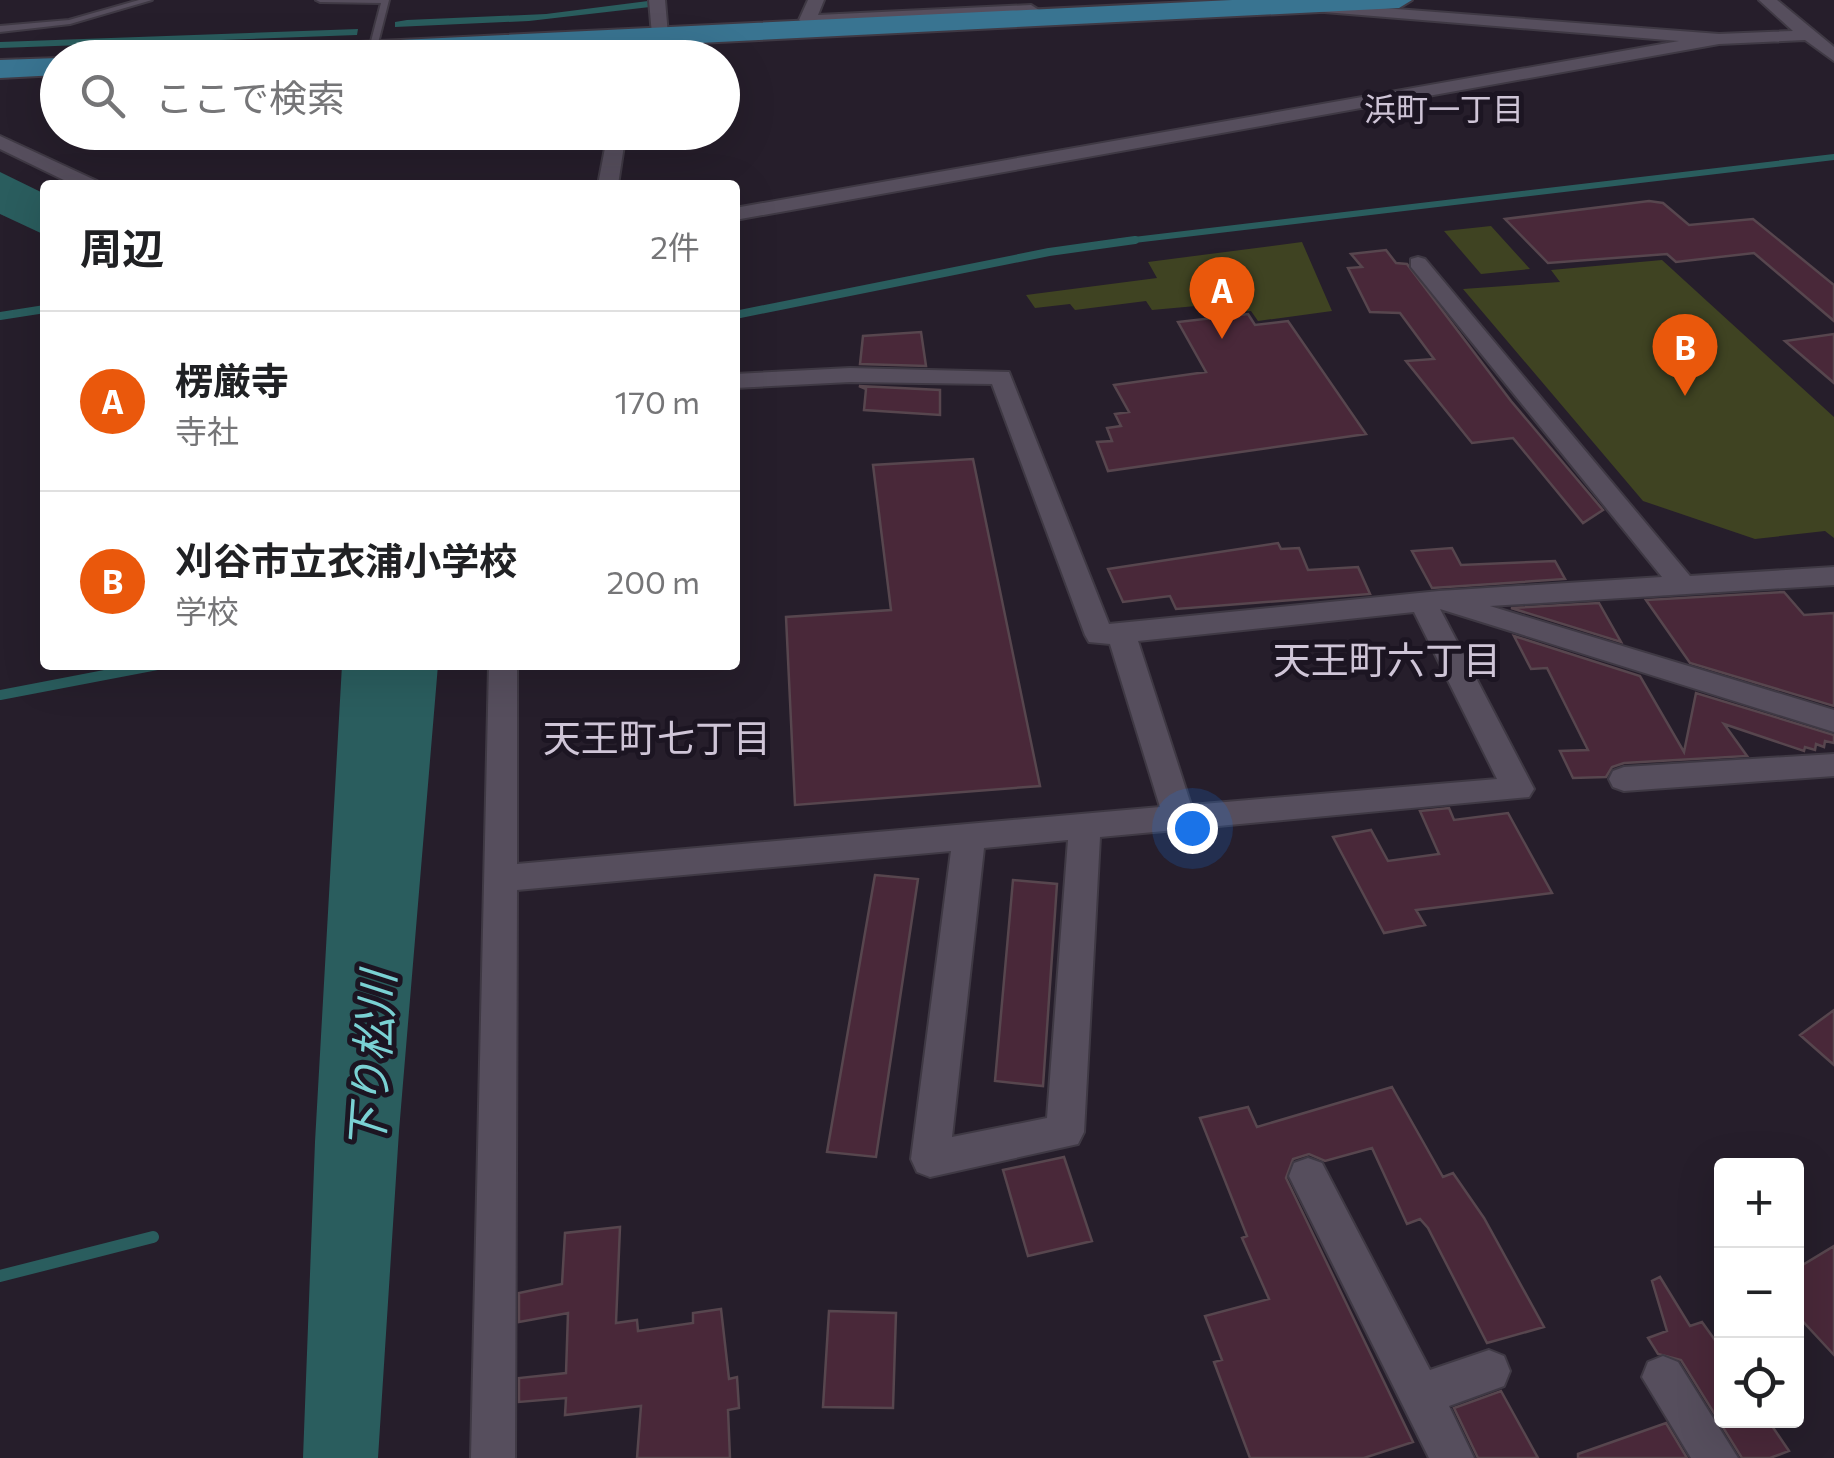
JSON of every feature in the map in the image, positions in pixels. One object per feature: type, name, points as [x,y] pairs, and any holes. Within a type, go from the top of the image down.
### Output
[{"type":"main road","points":[[740,41],[1399,0]]},
{"type":"main road","points":[[0,69],[40,67]]},
{"type":"street","points":[[654,40],[656,0]]},
{"type":"street","points":[[816,0],[806,20],[1257,0]]},
{"type":"street","points":[[1767,0],[1834,56]]},
{"type":"street","points":[[1288,6],[1719,39],[1807,35]]},
{"type":"street","points":[[740,213],[1719,39]]},
{"type":"street","points":[[0,142],[80,180]]},
{"type":"street","points":[[609,180],[614,150]]},
{"type":"street","points":[[1418,263],[1684,586]]},
{"type":"street","points":[[740,382],[850,376],[1002,377],[1100,635],[1432,602],[1834,576]]},
{"type":"street","points":[[1432,602],[1834,720]]},
{"type":"street","points":[[504,878],[1518,788],[1432,602]]},
{"type":"street","points":[[1121,634],[1180,818]]},
{"type":"street","points":[[492,1458],[504,878],[504,670]]},
{"type":"street","points":[[1624,778],[1834,765]]},
{"type":"street","points":[[969,837],[930,1159],[1066,1132],[1085,828]]},
{"type":"street","points":[[1308,1176],[1452,1458]]},
{"type":"street","points":[[1420,1395],[1489,1371]]},
{"type":"street","points":[[1664,1376],[1716,1458]]},
{"type":"lane","points":[[0,30],[70,22],[148,0]]},
{"type":"lane","points":[[320,0],[386,0],[374,40]]},
{"type":"shaded area","points":[[1491,226],[1530,269],[1481,274],[1444,231]]},
{"type":"shaded area","points":[[1302,242],[1332,311],[1258,321],[1251,311],[1202,315],[1196,306],[1152,310],[1146,301],[1075,310],[1070,304],[1035,308],[1026,295],[1157,278],[1148,262]]},
{"type":"shaded area","points":[[1662,260],[1834,417],[1834,538],[1825,531],[1755,539],[1643,501],[1463,289],[1560,282],[1551,270]]},
{"type":"water","points":[[648,1],[650,7],[529,21],[395,27],[395,22],[407,20],[546,14]]},
{"type":"water","points":[[358,29],[357,35],[220,40],[55,40]]},
{"type":"water","points":[[40,41],[40,47],[0,48],[0,42]]},
{"type":"water","points":[[0,172],[40,192],[40,233],[0,214]]},
{"type":"water","name":"下り松川","points":[[342,670],[438,670],[399,1131],[378,1458],[303,1458],[315,1142]]},
{"type":"building","points":[[1649,201],[1663,203],[1689,225],[1753,219],[1834,285],[1834,321],[1754,253],[1676,262],[1667,254],[1548,263],[1505,219]]},
{"type":"building","points":[[1386,250],[1396,263],[1407,264],[1511,401],[1603,510],[1583,523],[1513,438],[1472,443],[1406,361],[1434,359],[1400,313],[1370,312],[1348,268],[1362,267],[1351,254]]},
{"type":"building","points":[[1248,314],[1255,325],[1288,321],[1366,434],[1108,471],[1097,442],[1112,441],[1107,428],[1121,426],[1115,414],[1129,412],[1114,385],[1206,372],[1178,322]]},
{"type":"building","points":[[921,332],[926,366],[860,364],[863,336]]},
{"type":"building","points":[[1834,334],[1834,383],[1785,341]]},
{"type":"building","points":[[859,386],[940,390],[940,415],[864,410],[866,389]]},
{"type":"building","points":[[973,459],[1040,786],[795,805],[786,617],[891,610],[873,465]]},
{"type":"building","points":[[1278,543],[1281,549],[1299,548],[1308,570],[1358,567],[1370,594],[1176,609],[1170,596],[1123,602],[1108,569]]},
{"type":"building","points":[[1452,548],[1461,565],[1555,561],[1565,579],[1432,588],[1412,551]]},
{"type":"building","points":[[1784,592],[1804,615],[1834,613],[1834,706],[1690,663],[1646,600]]},
{"type":"building","points":[[1599,603],[1621,642],[1511,608]]},
{"type":"building","points":[[1514,636],[1640,676],[1684,752],[1696,693],[1834,735],[1834,743],[1825,741],[1824,747],[1816,744],[1815,750],[1805,747],[1804,751],[1724,724],[1747,756],[1624,763],[1612,767],[1606,777],[1573,778],[1560,751],[1588,750],[1547,668],[1531,669]]},
{"type":"building","points":[[1449,808],[1454,820],[1508,813],[1552,893],[1416,910],[1425,925],[1384,933],[1333,837],[1371,830],[1388,861],[1439,854],[1420,811]]},
{"type":"building","points":[[875,875],[918,879],[876,1157],[827,1152]]},
{"type":"building","points":[[1013,880],[1057,884],[1043,1086],[995,1081]]},
{"type":"building","points":[[1834,1010],[1834,1065],[1800,1035]]},
{"type":"building","points":[[1392,1087],[1443,1177],[1453,1173],[1484,1218],[1544,1327],[1487,1343],[1428,1228],[1420,1219],[1407,1224],[1372,1148],[1325,1161],[1309,1154],[1293,1159],[1286,1178],[1413,1442],[1364,1458],[1250,1458],[1214,1362],[1222,1360],[1205,1316],[1269,1299],[1242,1238],[1247,1236],[1200,1118],[1248,1107],[1257,1127]]},
{"type":"building","points":[[1064,1157],[1092,1241],[1028,1256],[1003,1170]]},
{"type":"building","points":[[620,1227],[616,1323],[637,1320],[638,1331],[693,1323],[693,1313],[721,1309],[729,1379],[737,1377],[739,1408],[728,1410],[730,1458],[637,1458],[641,1406],[565,1415],[566,1398],[519,1402],[519,1378],[566,1373],[568,1313],[519,1322],[519,1293],[562,1284],[565,1233]]},
{"type":"building","points":[[1834,1246],[1834,1355],[1804,1323],[1804,1264]]},
{"type":"building","points":[[1660,1277],[1690,1326],[1702,1322],[1714,1339],[1714,1413],[1681,1360],[1658,1354],[1648,1338],[1667,1331],[1652,1281]]},
{"type":"building","points":[[829,1311],[896,1313],[893,1408],[823,1407]]},
{"type":"building","points":[[1501,1391],[1538,1458],[1478,1458],[1454,1408]]},
{"type":"building","points":[[1666,1423],[1687,1458],[1578,1458],[1578,1454]]},
{"type":"building","points":[[1723,1428],[1773,1428],[1789,1451],[1770,1458],[1742,1458]]},
{"type":"waterway","points":[[1117,242],[1834,157]]},
{"type":"waterway","points":[[740,314],[1049,252],[1135,240]]},
{"type":"waterway","points":[[0,316],[40,310]]},
{"type":"waterway","points":[[0,695],[131,670]]},
{"type":"waterway","points":[[0,1276],[153,1237]]},
{"type":"place","name":"楞厳寺","points":[[1222,339]]},
{"type":"place","name":"刈谷市立衣浦小学校","points":[[1685,396]]},
{"type":"district","name":"浜町一丁目","points":[[1444,108]]},
{"type":"district","name":"天王町六丁目","points":[[1387,658]]},
{"type":"district","name":"天王町七丁目","points":[[657,736]]}]
